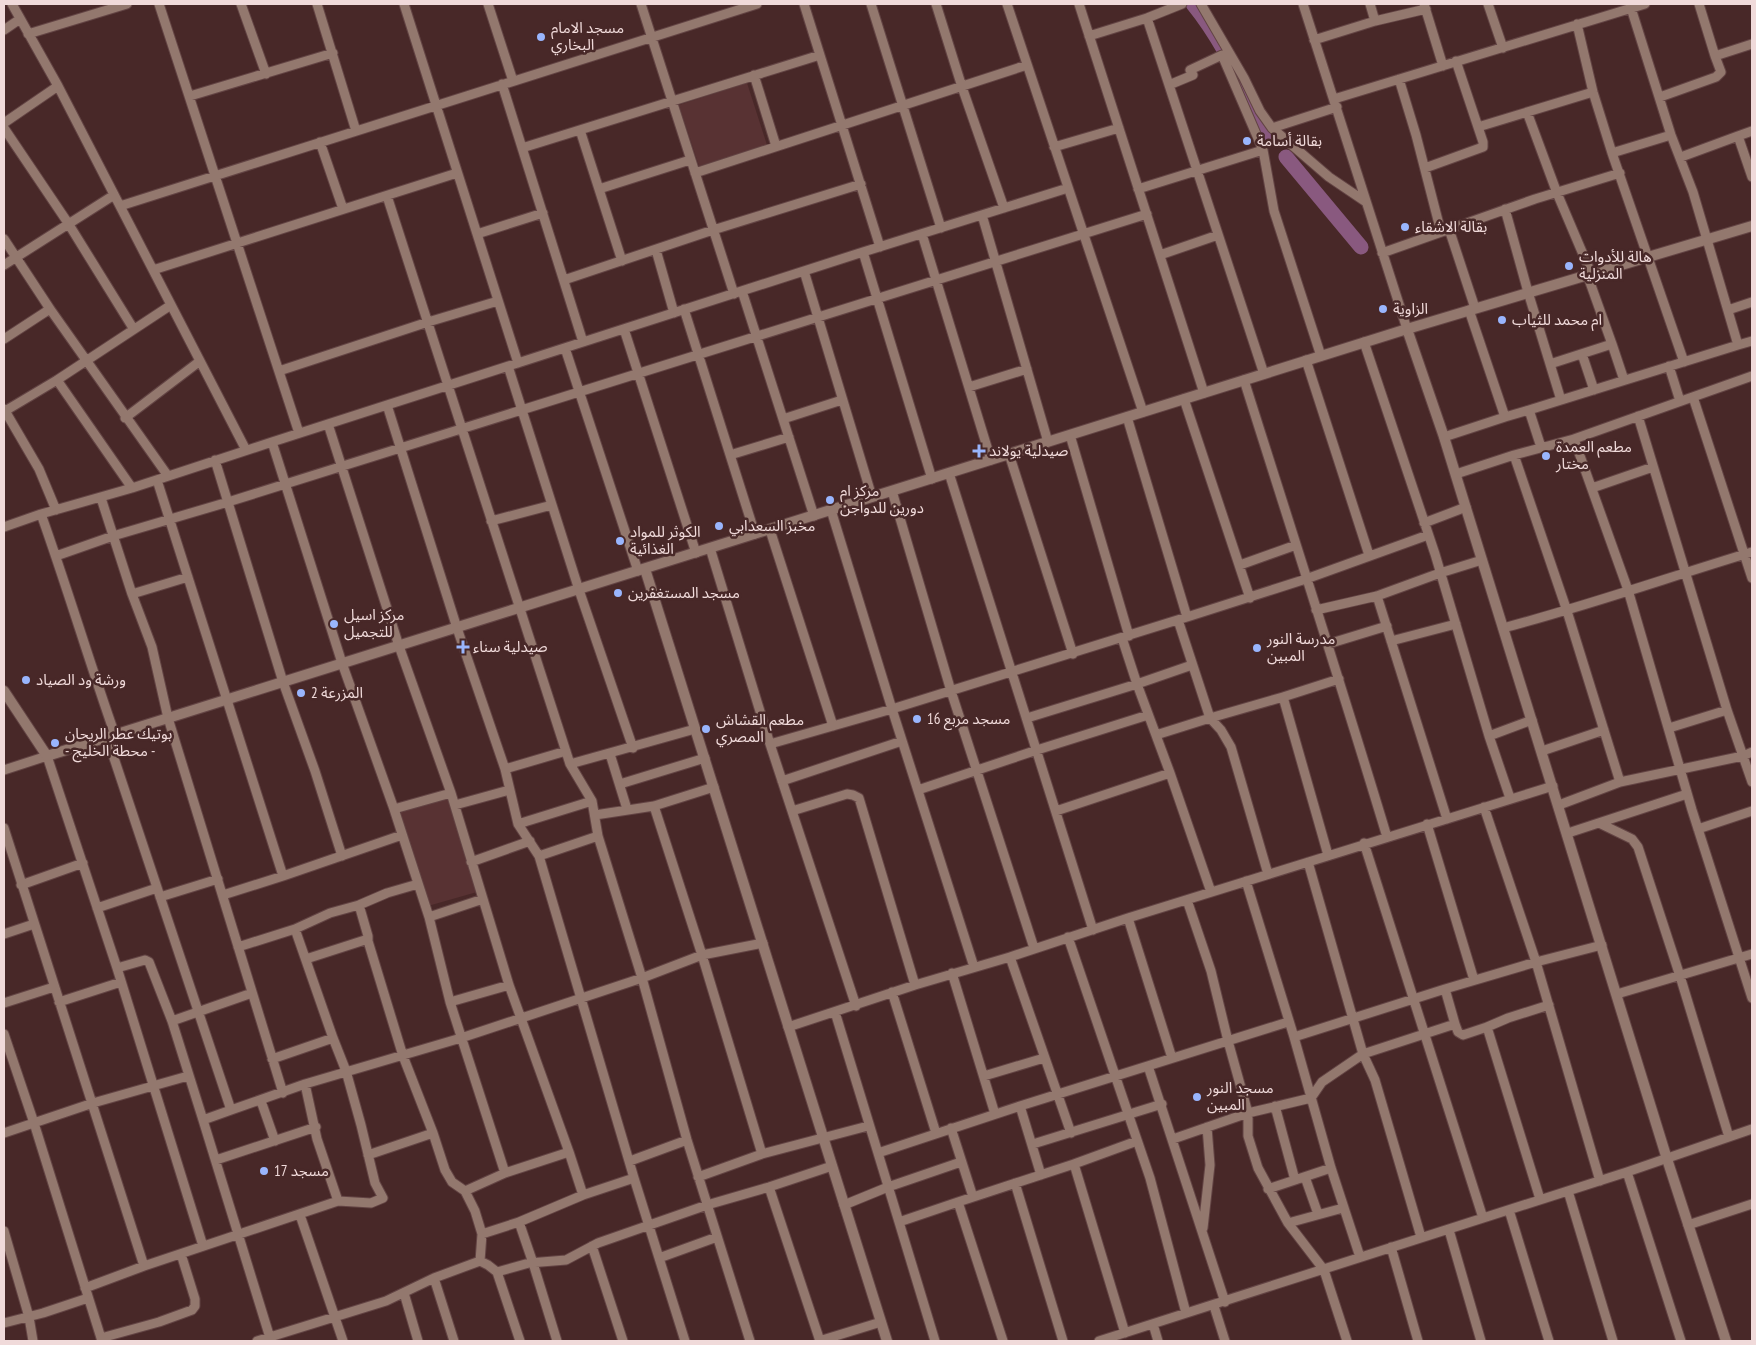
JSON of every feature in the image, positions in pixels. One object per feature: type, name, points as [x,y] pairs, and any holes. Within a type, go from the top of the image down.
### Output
[{"type":"street","points":[[12,4],[58,86],[246,450]]},
{"type":"street","points":[[28,34],[127,4]]},
{"type":"street","points":[[159,4],[299,433]]},
{"type":"street","points":[[241,4],[266,74]]},
{"type":"street","points":[[317,4],[356,131]]},
{"type":"street","points":[[404,4],[518,363]]},
{"type":"street","points":[[488,4],[513,80]]},
{"type":"street","points":[[641,4],[712,230],[756,336],[814,516]]},
{"type":"street","points":[[120,206],[757,4]]},
{"type":"street","points":[[804,4],[880,247]]},
{"type":"street","points":[[871,4],[904,106],[940,228]]},
{"type":"street","points":[[936,4],[962,87],[1004,208]]},
{"type":"street","points":[[1007,4],[1143,412]]},
{"type":"street","points":[[1079,4],[1204,392]]},
{"type":"street","points":[[1089,36],[1147,18],[1182,4]]},
{"type":"street","points":[[1201,4],[1244,78],[1260,111],[1272,128],[1328,177],[1366,202]]},
{"type":"street","points":[[1302,4],[1382,253],[1444,436],[1667,1159],[1726,1341]]},
{"type":"street","points":[[1370,4],[1375,21]]},
{"type":"street","points":[[1488,4],[1503,48]]},
{"type":"street","points":[[1272,128],[1399,79],[1503,48],[1627,7],[1645,4]]},
{"type":"street","points":[[1660,97],[1716,77],[1721,72],[1699,4]]},
{"type":"street","points":[[1314,40],[1425,7],[1443,66]]},
{"type":"street","points":[[1627,7],[1660,97],[1671,135],[1681,157],[1738,345]]},
{"type":"street","points":[[1147,18],[1264,374]]},
{"type":"street","points":[[4,30],[20,19]]},
{"type":"street","points":[[1577,24],[1593,92],[1612,153],[1684,362]]},
{"type":"street","points":[[1715,56],[1752,44]]},
{"type":"street","points":[[190,96],[333,53]]},
{"type":"street","points":[[522,148],[820,55]]},
{"type":"street","points":[[1169,85],[1193,75],[1190,70],[1222,55],[1263,150],[1274,211],[1321,356]]},
{"type":"street","points":[[1424,168],[1483,147],[1456,61]]},
{"type":"street","points":[[695,173],[1027,65]]},
{"type":"street","points":[[754,75],[776,146]]},
{"type":"street","points":[[1399,79],[1424,168],[1472,309],[1505,417]]},
{"type":"street","points":[[502,84],[583,342]]},
{"type":"street","points":[[4,123],[58,86]]},
{"type":"street","points":[[1478,127],[1593,92]]},
{"type":"street","points":[[1527,112],[1589,274],[1624,380]]},
{"type":"street","points":[[4,128],[68,223],[133,328]]},
{"type":"street","points":[[1054,147],[1119,128]]},
{"type":"street","points":[[580,130],[622,261]]},
{"type":"street","points":[[1681,157],[1752,131]]},
{"type":"street","points":[[1612,153],[1671,135]]},
{"type":"street","points":[[1738,136],[1752,178]]},
{"type":"street","points":[[320,142],[343,209]]},
{"type":"street","points":[[1138,188],[1263,150]]},
{"type":"street","points":[[599,189],[690,160]]},
{"type":"street","points":[[153,270],[457,172]]},
{"type":"street","points":[[1382,253],[1505,210],[1620,174]]},
{"type":"street","points":[[564,280],[712,230],[860,184]]},
{"type":"street","points":[[4,526],[101,498],[684,309],[1068,188]]},
{"type":"street","points":[[4,265],[114,195]]},
{"type":"street","points":[[387,196],[570,764],[592,801],[598,836],[642,978],[698,1177],[750,1341]]},
{"type":"street","points":[[1505,210],[1528,292],[1562,400]]},
{"type":"street","points":[[476,234],[543,213]]},
{"type":"street","points":[[56,556],[114,536],[1147,214]]},
{"type":"street","points":[[982,215],[1048,442]]},
{"type":"street","points":[[4,770],[1306,360],[1752,226]]},
{"type":"street","points":[[922,234],[991,460]]},
{"type":"street","points":[[1160,255],[1218,235]]},
{"type":"street","points":[[4,239],[125,418],[168,476]]},
{"type":"street","points":[[656,250],[674,313]]},
{"type":"street","points":[[863,252],[932,479]]},
{"type":"street","points":[[804,271],[872,497]]},
{"type":"street","points":[[279,371],[498,301]]},
{"type":"street","points":[[1728,310],[1752,302]]},
{"type":"street","points":[[56,510],[39,468],[4,410],[57,380],[171,304]]},
{"type":"street","points":[[4,340],[50,309]]},
{"type":"street","points":[[684,309],[755,534]]},
{"type":"street","points":[[624,329],[696,553]]},
{"type":"street","points":[[1444,436],[1752,341]]},
{"type":"street","points":[[1364,342],[1424,522],[1489,736],[1510,798]]},
{"type":"street","points":[[1550,364],[1612,344]]},
{"type":"street","points":[[565,348],[705,758],[887,1341]]},
{"type":"street","points":[[1582,354],[1594,390]]},
{"type":"street","points":[[1306,360],[1369,555]]},
{"type":"street","points":[[125,418],[200,361]]},
{"type":"street","points":[[508,366],[579,590],[633,748]]},
{"type":"street","points":[[1669,366],[1680,401]]},
{"type":"street","points":[[969,387],[1027,369]]},
{"type":"street","points":[[1456,474],[1514,455],[1574,439],[1752,377]]},
{"type":"street","points":[[57,380],[132,488]]},
{"type":"street","points":[[1244,380],[1387,837]]},
{"type":"street","points":[[1693,397],[1749,553],[1752,578]]},
{"type":"street","points":[[1184,399],[1250,598]]},
{"type":"street","points":[[783,419],[842,400]]},
{"type":"street","points":[[387,405],[457,628],[505,769],[518,824],[539,856],[634,1178],[685,1341]]},
{"type":"street","points":[[1529,410],[1541,447]]},
{"type":"street","points":[[1638,416],[1727,710],[1752,782]]},
{"type":"street","points":[[1127,417],[1187,618]]},
{"type":"street","points":[[328,424],[399,646],[455,805],[509,985],[570,1152],[583,1195]]},
{"type":"street","points":[[1070,435],[1126,637],[1136,684],[1170,773],[1211,892]]},
{"type":"street","points":[[730,456],[789,437]]},
{"type":"street","points":[[1574,439],[1628,590],[1687,794],[1752,998]]},
{"type":"street","points":[[272,442],[342,663],[394,809],[429,917],[450,1002],[505,1173]]},
{"type":"street","points":[[1009,454],[1073,654]]},
{"type":"street","points":[[1514,455],[1567,611],[1620,782]]},
{"type":"street","points":[[215,460],[283,682],[342,856]]},
{"type":"street","points":[[1592,488],[1653,467]]},
{"type":"street","points":[[949,473],[1093,930]]},
{"type":"street","points":[[157,480],[283,876]]},
{"type":"street","points":[[892,491],[951,691],[1034,948]]},
{"type":"street","points":[[101,498],[132,594],[152,647],[168,718],[283,1093]]},
{"type":"street","points":[[491,520],[552,505]]},
{"type":"street","points":[[1424,522],[1466,507]]},
{"type":"street","points":[[831,510],[974,967]]},
{"type":"street","points":[[41,514],[90,665],[158,893],[231,1110]]},
{"type":"street","points":[[770,530],[832,726]]},
{"type":"street","points":[[770,744],[1073,654],[1250,598],[1428,535]]},
{"type":"street","points":[[1240,565],[1296,546]]},
{"type":"street","points":[[710,548],[770,744],[856,1006]]},
{"type":"street","points":[[1503,628],[1567,611],[1749,553]]},
{"type":"street","points":[[1316,610],[1377,596],[1482,560]]},
{"type":"street","points":[[132,594],[188,577]]},
{"type":"street","points":[[1377,596],[1447,819]]},
{"type":"street","points":[[1178,620],[1210,718],[1221,730],[1232,747],[1268,874]]},
{"type":"street","points":[[1391,641],[1456,624]]},
{"type":"street","points":[[1328,644],[1386,626]]},
{"type":"street","points":[[1026,718],[1192,665]]},
{"type":"street","points":[[1156,735],[1339,679]]},
{"type":"street","points":[[4,691],[47,756],[117,968],[203,1246]]},
{"type":"street","points":[[1283,697],[1328,855]]},
{"type":"street","points":[[1669,728],[1727,710]]},
{"type":"street","points":[[918,790],[1148,715]]},
{"type":"street","points":[[1489,736],[1532,720]]},
{"type":"street","points":[[570,764],[633,748],[695,729]]},
{"type":"street","points":[[1542,751],[1604,730]]},
{"type":"street","points":[[782,781],[902,741]]},
{"type":"street","points":[[505,769],[566,751]]},
{"type":"street","points":[[1559,805],[1620,782],[1743,756],[1752,752]]},
{"type":"street","points":[[610,754],[627,809]]},
{"type":"street","points":[[620,784],[705,758]]},
{"type":"street","points":[[1056,811],[1170,773]]},
{"type":"street","points":[[788,1027],[856,1006],[892,992],[1010,957],[1364,843],[1553,786]]},
{"type":"street","points":[[595,815],[654,806],[714,787]]},
{"type":"street","points":[[455,805],[509,790]]},
{"type":"street","points":[[394,809],[451,793]]},
{"type":"street","points":[[792,811],[847,794],[859,798],[915,985]]},
{"type":"street","points":[[1568,833],[1687,794]]},
{"type":"street","points":[[518,824],[592,801]]},
{"type":"street","points":[[654,806],[702,955],[762,1154]]},
{"type":"street","points":[[1484,807],[1536,962],[1600,1181]]},
{"type":"street","points":[[1698,829],[1752,811]]},
{"type":"street","points":[[1427,824],[1474,980]]},
{"type":"street","points":[[1599,824],[1632,839],[1638,847],[1729,1136]]},
{"type":"street","points":[[4,828],[144,1266]]},
{"type":"street","points":[[223,894],[283,876],[402,835]]},
{"type":"street","points":[[539,856],[598,836]]},
{"type":"street","points":[[471,862],[530,841]]},
{"type":"street","points":[[1364,843],[1482,1218]]},
{"type":"street","points":[[1308,862],[1352,1018],[1363,1054],[1375,1080],[1421,1237]]},
{"type":"street","points":[[21,885],[83,863]]},
{"type":"street","points":[[97,908],[218,880]]},
{"type":"street","points":[[1246,881],[1294,1037],[1343,1208],[1360,1257]]},
{"type":"street","points":[[238,947],[295,928],[330,913],[418,884]]},
{"type":"street","points":[[429,917],[483,899]]},
{"type":"street","points":[[1187,900],[1211,971],[1248,1113],[1248,1136],[1258,1168],[1288,1223],[1324,1270],[1347,1341]]},
{"type":"street","points":[[359,905],[403,1056],[448,1177],[465,1191],[475,1211],[482,1234],[480,1262]]},
{"type":"street","points":[[1128,918],[1172,1058]]},
{"type":"street","points":[[4,934],[34,924]]},
{"type":"street","points":[[85,1288],[144,1266],[338,1201],[371,1203],[384,1198],[375,1183],[346,1071],[295,928]]},
{"type":"street","points":[[1068,937],[1150,1178],[1186,1314]]},
{"type":"street","points":[[306,959],[368,938]]},
{"type":"street","points":[[202,1120],[346,1071],[461,1038],[642,978],[702,955],[763,943]]},
{"type":"street","points":[[1294,1037],[1474,980],[1602,945]]},
{"type":"street","points":[[1617,994],[1752,954]]},
{"type":"street","points":[[1010,957],[1071,1133]]},
{"type":"street","points":[[117,968],[147,960],[172,1021],[270,1339]]},
{"type":"street","points":[[952,973],[995,1114]]},
{"type":"street","points":[[59,1002],[121,982]]},
{"type":"street","points":[[450,1002],[509,985]]},
{"type":"street","points":[[4,1003],[54,987]]},
{"type":"street","points":[[1445,989],[1458,1032],[1463,1035],[1508,1018],[1549,1006]]},
{"type":"street","points":[[892,992],[936,1133]]},
{"type":"street","points":[[172,1021],[252,993]]},
{"type":"street","points":[[835,1012],[868,1126],[878,1153],[935,1341]]},
{"type":"street","points":[[878,1153],[951,1128],[1288,1022]]},
{"type":"street","points":[[1173,1139],[1248,1113],[1311,1098],[1322,1082],[1363,1054],[1455,1024]]},
{"type":"street","points":[[1487,1027],[1540,1199]]},
{"type":"street","points":[[4,1034],[34,1123],[101,1339],[192,1310],[196,1299],[181,1254]]},
{"type":"street","points":[[272,1059],[333,1038]]},
{"type":"street","points":[[984,1076],[1044,1058]]},
{"type":"street","points":[[1148,1066],[1162,1104],[1225,1302]]},
{"type":"street","points":[[4,1132],[93,1103],[188,1076]]},
{"type":"street","points":[[305,1084],[316,1127],[317,1139],[338,1201]]},
{"type":"street","points":[[261,1100],[275,1141]]},
{"type":"street","points":[[1032,1144],[1162,1104]]},
{"type":"street","points":[[1020,1106],[1041,1175]]},
{"type":"street","points":[[1275,1106],[1295,1180]]},
{"type":"street","points":[[698,1177],[762,1154],[868,1126]]},
{"type":"street","points":[[216,1160],[316,1127]]},
{"type":"street","points":[[1203,1231],[1210,1165],[1207,1127]]},
{"type":"street","points":[[951,1128],[973,1197]]},
{"type":"street","points":[[1099,1341],[1214,1306],[1421,1237],[1449,1230],[1600,1181],[1752,1129]]},
{"type":"street","points":[[368,1155],[433,1133]]},
{"type":"street","points":[[630,1161],[687,1140]]},
{"type":"street","points":[[898,1222],[1137,1142]]},
{"type":"street","points":[[465,1191],[505,1173],[570,1152]]},
{"type":"street","points":[[844,1205],[888,1187],[961,1162]]},
{"type":"street","points":[[1074,1164],[1125,1334]]},
{"type":"street","points":[[497,1272],[533,1263],[566,1260],[592,1246],[707,1205],[832,1166]]},
{"type":"street","points":[[1268,1189],[1331,1168]]},
{"type":"street","points":[[1627,1172],[1681,1341]]},
{"type":"street","points":[[1305,1177],[1318,1214]]},
{"type":"street","points":[[482,1234],[519,1222],[583,1195],[634,1178]]},
{"type":"street","points":[[1015,1183],[1063,1341]]},
{"type":"street","points":[[769,1187],[819,1341],[881,1322]]},
{"type":"street","points":[[1568,1191],[1613,1341]]},
{"type":"street","points":[[958,1202],[1003,1341]]},
{"type":"street","points":[[1688,1225],[1752,1206]]},
{"type":"street","points":[[1288,1223],[1343,1208]]},
{"type":"street","points":[[1509,1210],[1549,1341]]},
{"type":"street","points":[[300,1215],[343,1341]]},
{"type":"street","points":[[519,1222],[557,1341]]},
{"type":"street","points":[[1449,1230],[1481,1341]]},
{"type":"street","points":[[4,1231],[29,1317],[33,1341]]},
{"type":"street","points":[[659,1258],[717,1237]]},
{"type":"street","points":[[592,1246],[623,1341]]},
{"type":"street","points":[[1391,1247],[1418,1341]]},
{"type":"street","points":[[257,1341],[270,1339],[386,1301],[434,1278],[480,1262],[497,1272],[520,1341]]},
{"type":"street","points":[[434,1278],[454,1341]]},
{"type":"street","points":[[404,1293],[418,1341]]},
{"type":"street","points":[[4,1323],[88,1298]]},
{"type":"street","points":[[1214,1306],[1226,1341]]},
{"type":"street","points":[[1153,1324],[1158,1341]]},
{"type":"shaded area","points":[[747,83],[767,145],[699,166],[679,105]]},
{"type":"shaded area","points":[[448,797],[477,892],[428,906],[400,811]]},
{"type":"waterway","points":[[1193,4],[1215,34],[1268,133]]},
{"type":"waterway","points":[[1286,157],[1361,247]]},
{"type":"place","name":"مسجد الامام البخاري","points":[[541,37]]},
{"type":"place","name":"بقالة أسامة","points":[[1247,141]]},
{"type":"place","name":"بقالة الاشقاء","points":[[1405,227]]},
{"type":"place","name":"هالة للأدوات المنزلية","points":[[1569,266]]},
{"type":"place","name":"الزاوية","points":[[1383,309]]},
{"type":"place","name":"ام محمد للثياب","points":[[1502,320]]},
{"type":"place","name":"صيدلية يولاند","points":[[979,451]]},
{"type":"place","name":"مطعم العمدة مختار","points":[[1546,456]]},
{"type":"place","name":"مركز ام دورين للدواجن","points":[[830,500]]},
{"type":"place","name":"مخبز السعدابي","points":[[719,526]]},
{"type":"place","name":"الكوثر للمواد الغذائية","points":[[620,541]]},
{"type":"place","name":"مسجد المستغفرين","points":[[618,593]]},
{"type":"place","name":"مركز اسيل للتجميل","points":[[334,624]]},
{"type":"place","name":"صيدلية سناء","points":[[463,647]]},
{"type":"place","name":"مدرسة النور المبين","points":[[1257,648]]},
{"type":"place","name":"ورشة ود الصياد","points":[[26,680]]},
{"type":"place","name":"المزرعة 2","points":[[301,693]]},
{"type":"place","name":"مسجد مربع 16","points":[[917,719]]},
{"type":"place","name":"مطعم القشاش المصري","points":[[706,729]]},
{"type":"place","name":"بوتيك عطر الريحان - محطة الخليج -","points":[[55,743]]},
{"type":"place","name":"مسجد النور المبين","points":[[1197,1097]]},
{"type":"place","name":"مسجد 17","points":[[264,1171]]}]
